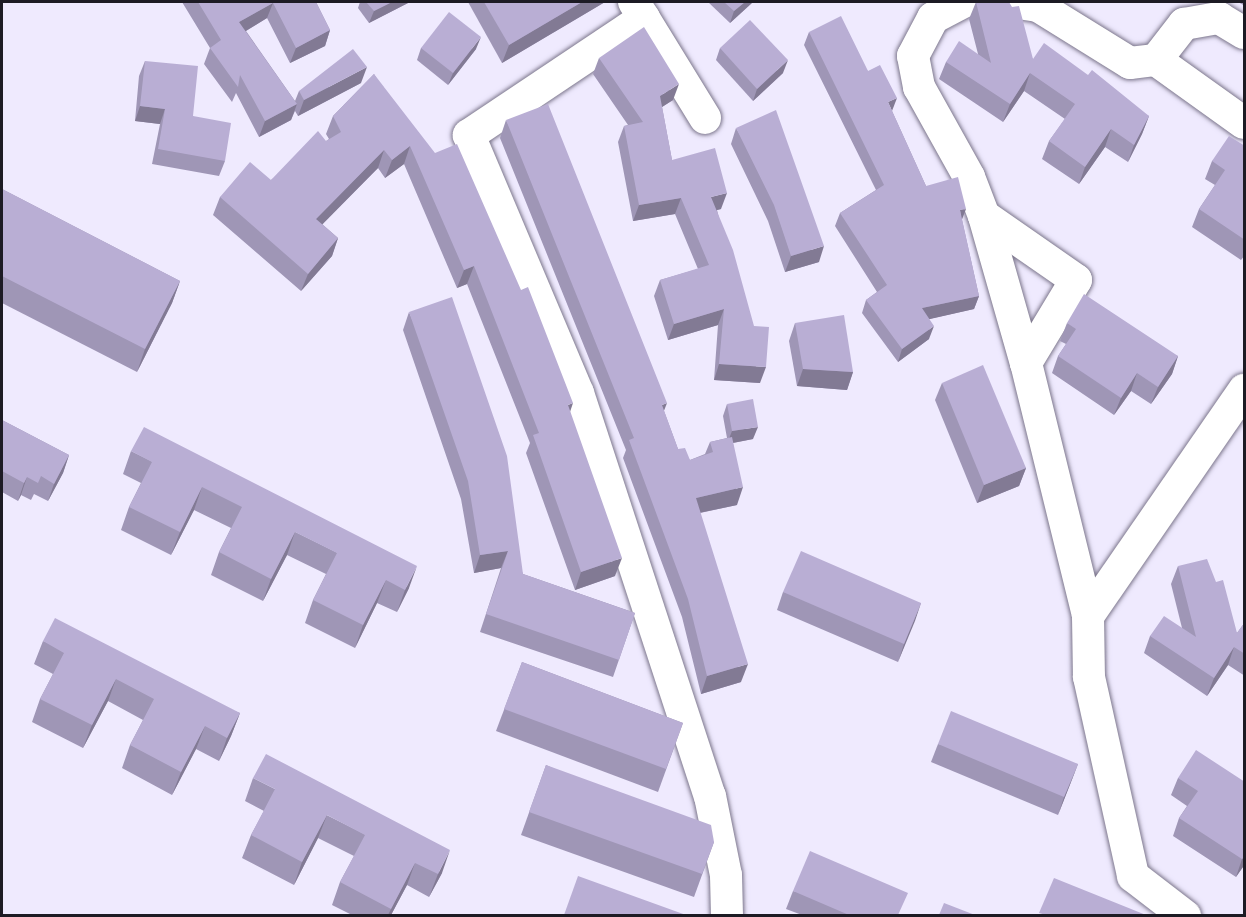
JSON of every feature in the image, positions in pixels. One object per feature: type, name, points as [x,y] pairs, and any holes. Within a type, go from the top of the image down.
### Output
[{"type":"street","points":[[963,2],[933,18],[913,56],[919,87],[969,177],[984,216],[1026,363],[1088,616],[1089,677],[1133,876],[1185,915]]},
{"type":"street","points":[[1012,2],[1038,6],[1130,63],[1156,60],[1245,123]]},
{"type":"street","points":[[705,118],[639,10],[469,135],[582,404],[710,796],[726,875],[727,915]]},
{"type":"street","points":[[1156,60],[1184,24],[1219,18],[1245,33]]},
{"type":"street","points":[[984,216],[1076,280],[1026,363]]},
{"type":"street","points":[[1088,616],[1245,390]]},
{"type":"building","points":[[198,2],[316,2],[330,30],[296,48],[273,3],[239,22],[297,104],[265,121],[240,75],[238,87],[210,48],[221,40]]},
{"type":"building","points":[[366,2],[392,2],[374,11]]},
{"type":"building","points":[[484,2],[582,2],[509,45]]},
{"type":"building","points":[[724,2],[745,2],[734,11]]},
{"type":"building","points":[[976,2],[1009,2],[1012,7],[1019,6],[1033,59],[1044,43],[1088,75],[1092,70],[1149,116],[1134,145],[1111,129],[1085,167],[1049,141],[1075,104],[1030,73],[1010,104],[946,62],[959,41],[991,63]]},
{"type":"building","points":[[449,12],[481,37],[453,73],[421,48]]},
{"type":"building","points":[[841,16],[868,71],[880,65],[897,98],[888,102],[926,186],[958,177],[966,209],[960,210],[979,296],[922,308],[934,326],[902,349],[866,300],[887,285],[840,213],[884,185],[809,32]]},
{"type":"building","points":[[750,20],[788,60],[757,89],[720,48]]},
{"type":"building","points":[[644,27],[679,84],[660,96],[672,160],[715,148],[727,193],[711,197],[733,250],[754,326],[769,327],[766,367],[719,364],[724,309],[674,324],[660,280],[709,265],[681,198],[639,205],[624,126],[643,122],[599,58]]},
{"type":"building","points":[[353,49],[367,67],[304,100],[299,91]]},
{"type":"building","points":[[145,61],[198,66],[193,116],[231,123],[225,161],[158,149],[165,109],[140,106]]},
{"type":"building","points":[[374,74],[435,153],[457,144],[521,290],[528,287],[573,403],[568,405],[622,558],[581,572],[533,435],[539,433],[474,266],[464,270],[410,146],[392,160],[384,150],[316,219],[338,238],[308,274],[220,197],[250,162],[271,180],[318,131],[326,141],[341,132],[333,116]]},
{"type":"building","points":[[548,104],[667,403],[662,405],[678,449],[685,448],[690,460],[713,452],[710,442],[732,437],[743,487],[696,498],[748,664],[707,676],[688,599],[629,440],[634,438],[506,120]]},
{"type":"building","points":[[776,110],[824,246],[791,256],[774,205],[736,128]]},
{"type":"building","points":[[1229,136],[1245,146],[1245,240],[1199,209],[1225,170],[1212,161]]},
{"type":"building","points":[[2,189],[180,281],[145,349],[2,276]]},
{"type":"building","points":[[1084,294],[1178,356],[1158,387],[1137,373],[1121,398],[1058,356],[1076,329],[1067,323]]},
{"type":"building","points":[[452,297],[507,456],[523,574],[635,613],[619,660],[486,614],[508,551],[480,555],[468,481],[409,312]]},
{"type":"building","points":[[844,315],[853,372],[803,369],[795,323]]},
{"type":"building","points":[[983,365],[1026,468],[984,485],[942,383]]},
{"type":"building","points":[[753,399],[758,427],[732,431],[727,404]]},
{"type":"building","points":[[2,420],[69,455],[54,484],[41,476],[38,483],[27,477],[24,483],[2,471]]},
{"type":"building","points":[[144,427],[417,566],[405,590],[386,580],[363,625],[313,600],[337,553],[295,532],[271,579],[219,552],[242,507],[202,487],[180,532],[129,507],[152,462],[131,451]]},
{"type":"building","points":[[801,551],[921,603],[904,644],[783,592]]},
{"type":"building","points":[[1207,559],[1216,582],[1223,580],[1237,633],[1245,622],[1245,654],[1234,647],[1214,678],[1150,636],[1164,616],[1196,637],[1178,566]]},
{"type":"building","points":[[55,618],[240,713],[227,738],[205,726],[181,772],[130,745],[154,699],[116,679],[92,725],[40,699],[64,653],[43,641]]},
{"type":"building","points":[[522,662],[683,723],[666,769],[504,709]]},
{"type":"building","points":[[951,711],[1078,764],[1064,797],[938,744]]},
{"type":"building","points":[[1196,750],[1245,782],[1245,856],[1242,859],[1179,818],[1198,791],[1178,778]]},
{"type":"building","points":[[266,754],[450,850],[438,874],[415,863],[391,909],[340,882],[365,835],[327,815],[302,862],[251,835],[275,789],[253,778]]},
{"type":"building","points":[[546,765],[711,825],[714,842],[702,874],[529,812]]},
{"type":"building","points":[[810,851],[908,893],[898,915],[849,915],[793,891]]},
{"type":"building","points":[[578,876],[686,915],[564,915]]},
{"type":"building","points":[[1054,878],[1146,915],[1046,915],[1039,913]]},
{"type":"building","points":[[944,903],[975,915],[939,915]]}]
